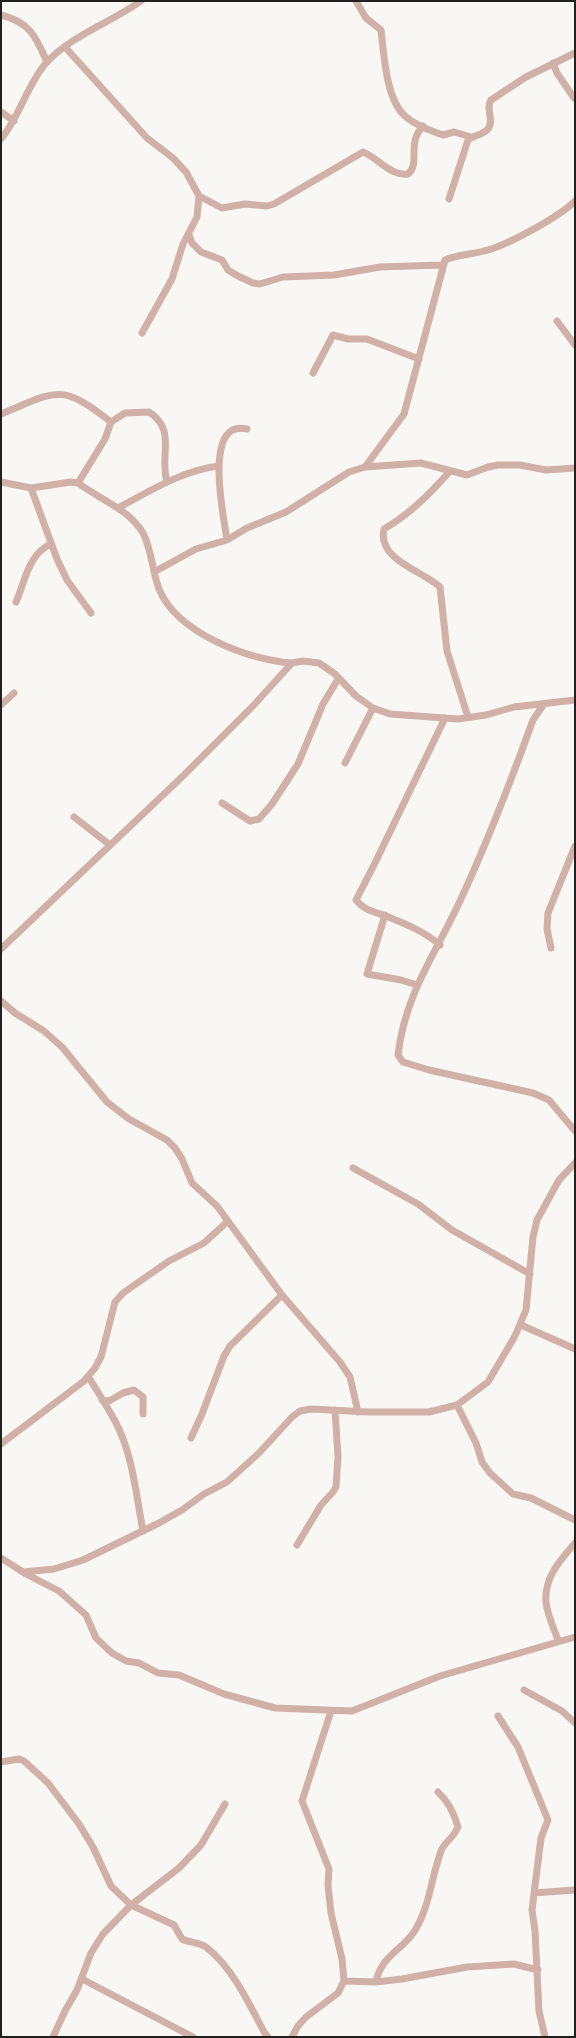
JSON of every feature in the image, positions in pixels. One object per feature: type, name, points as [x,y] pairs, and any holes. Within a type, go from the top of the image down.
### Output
[{"type":"street","points":[[1,139],[14,120],[40,71],[47,62],[65,47],[141,1]]},
{"type":"street","points":[[356,1],[366,18],[381,30],[387,72],[394,101],[403,115],[443,135],[454,132],[471,137],[484,132],[491,123],[488,105],[490,100],[526,77],[575,53]]},
{"type":"street","points":[[1,15],[18,21],[34,33],[47,62]]},
{"type":"street","points":[[65,47],[147,138],[173,158],[186,172],[199,196],[198,213],[189,235],[183,244],[166,291],[142,333]]},
{"type":"street","points":[[553,63],[556,73],[574,98]]},
{"type":"street","points":[[1,112],[14,120]]},
{"type":"street","points":[[199,196],[222,208],[245,204],[267,206],[274,204],[362,152],[383,166],[403,174],[408,174],[413,166],[414,137],[423,126]]},
{"type":"street","points":[[449,199],[465,147],[471,137]]},
{"type":"street","points":[[365,467],[404,414],[442,265],[445,260],[452,256],[484,251],[510,240],[560,212],[575,200]]},
{"type":"street","points":[[189,235],[192,243],[201,252],[222,260],[228,270],[238,276],[253,283],[260,284],[283,278],[334,275],[380,267],[442,265]]},
{"type":"street","points":[[558,321],[575,345]]},
{"type":"street","points":[[313,373],[333,335],[348,339],[367,340],[419,359]]},
{"type":"street","points":[[1,414],[16,409],[41,396],[64,394],[88,403],[111,422]]},
{"type":"street","points":[[78,483],[105,439],[111,422],[120,415],[134,411],[149,412],[154,415],[163,425],[166,435],[164,472],[167,482]]},
{"type":"street","points":[[227,540],[218,466],[220,453],[230,431],[236,427],[247,429]]},
{"type":"street","points":[[154,572],[196,549],[227,540],[247,528],[286,512],[349,472],[365,467],[421,462],[467,475],[498,464],[520,465],[546,470],[575,468]]},
{"type":"street","points":[[118,508],[167,482],[186,474],[218,466]]},
{"type":"street","points":[[450,471],[417,505],[384,528],[382,536],[389,550],[398,560],[440,587],[447,651],[468,717]]},
{"type":"street","points":[[1,482],[31,488],[71,482],[78,483],[118,508],[130,518],[142,533],[164,599],[176,614],[192,626],[234,649],[274,662],[292,663],[303,661],[319,663],[356,696],[373,708],[390,714],[445,718],[486,715],[514,707],[575,700]]},
{"type":"street","points":[[31,488],[51,544],[67,580],[91,613]]},
{"type":"street","points":[[16,602],[31,562],[40,550],[51,544]]},
{"type":"street","points":[[1,950],[235,724],[292,663]]},
{"type":"street","points":[[222,803],[250,821],[259,819],[272,804],[298,764],[323,704],[338,679]]},
{"type":"street","points":[[1,705],[14,693]]},
{"type":"street","points":[[544,704],[533,720],[478,860],[440,944],[416,985],[408,1008],[399,1044],[398,1055],[403,1062],[458,1078],[533,1093],[549,1100],[575,1131]]},
{"type":"street","points":[[345,763],[373,708]]},
{"type":"street","points":[[440,944],[426,934],[385,915],[368,911],[356,900],[445,718]]},
{"type":"street","points":[[74,817],[110,845]]},
{"type":"street","points":[[551,948],[547,929],[548,913],[575,846]]},
{"type":"street","points":[[385,915],[367,974],[416,985]]},
{"type":"street","points":[[1,1001],[15,1013],[44,1031],[62,1046],[107,1102],[129,1119],[167,1140],[182,1159],[192,1183],[212,1201],[282,1295],[346,1372],[354,1390],[358,1412]]},
{"type":"street","points":[[24,1572],[54,1569],[83,1560],[182,1510],[204,1494],[227,1482],[245,1467],[292,1417],[300,1411],[312,1409],[358,1412],[429,1412],[457,1405],[488,1382],[521,1325],[528,1298],[533,1237],[537,1220],[559,1180],[575,1162]]},
{"type":"street","points":[[353,1168],[418,1204],[452,1230],[530,1274]]},
{"type":"street","points":[[1,1444],[88,1376],[101,1357],[116,1302],[123,1293],[169,1261],[204,1243],[228,1221]]},
{"type":"street","points":[[191,1438],[202,1414],[224,1356],[230,1346],[282,1295]]},
{"type":"street","points":[[521,1325],[575,1349]]},
{"type":"street","points":[[88,1376],[116,1421],[130,1461],[143,1531]]},
{"type":"street","points":[[102,1400],[109,1401],[123,1393],[134,1390],[143,1397],[143,1414]]},
{"type":"street","points":[[457,1405],[476,1443],[482,1462],[490,1474],[513,1494],[531,1498],[575,1520]]},
{"type":"street","points":[[297,1546],[317,1510],[336,1487],[338,1457],[334,1410]]},
{"type":"street","points":[[558,1640],[546,1603],[546,1587],[554,1570],[575,1543]]},
{"type":"street","points":[[1,1558],[58,1591],[86,1615],[96,1638],[112,1653],[126,1660],[139,1663],[158,1673],[179,1675],[224,1694],[275,1708],[352,1711],[440,1676],[575,1636]]},
{"type":"street","points":[[524,1690],[562,1711],[575,1724]]},
{"type":"street","points":[[292,2037],[306,2017],[338,1993],[344,1981],[342,1959],[331,1913],[328,1885],[329,1869],[302,1801],[331,1710]]},
{"type":"street","points":[[498,1716],[518,1747],[548,1820],[541,1838],[532,1910],[538,1970],[537,1987],[539,2011],[545,2037]]},
{"type":"street","points":[[1,1762],[19,1759],[24,1761],[48,1783],[79,1824],[93,1847],[111,1886],[131,1905],[171,1923],[177,1928],[182,1939],[198,1944],[211,1952],[244,1993],[268,2037]]},
{"type":"street","points":[[376,1982],[385,1961],[413,1933],[418,1925],[428,1901],[441,1851],[445,1843],[454,1837],[458,1827],[453,1812],[445,1799],[438,1792]]},
{"type":"street","points":[[53,2037],[82,1979],[91,1952],[98,1940],[131,1905],[179,1868],[201,1845],[225,1804]]},
{"type":"street","points":[[534,1893],[575,1890]]},
{"type":"street","points":[[344,1981],[376,1982],[402,1980],[467,1967],[514,1964],[538,1970]]},
{"type":"street","points":[[82,1979],[193,2037]]}]
